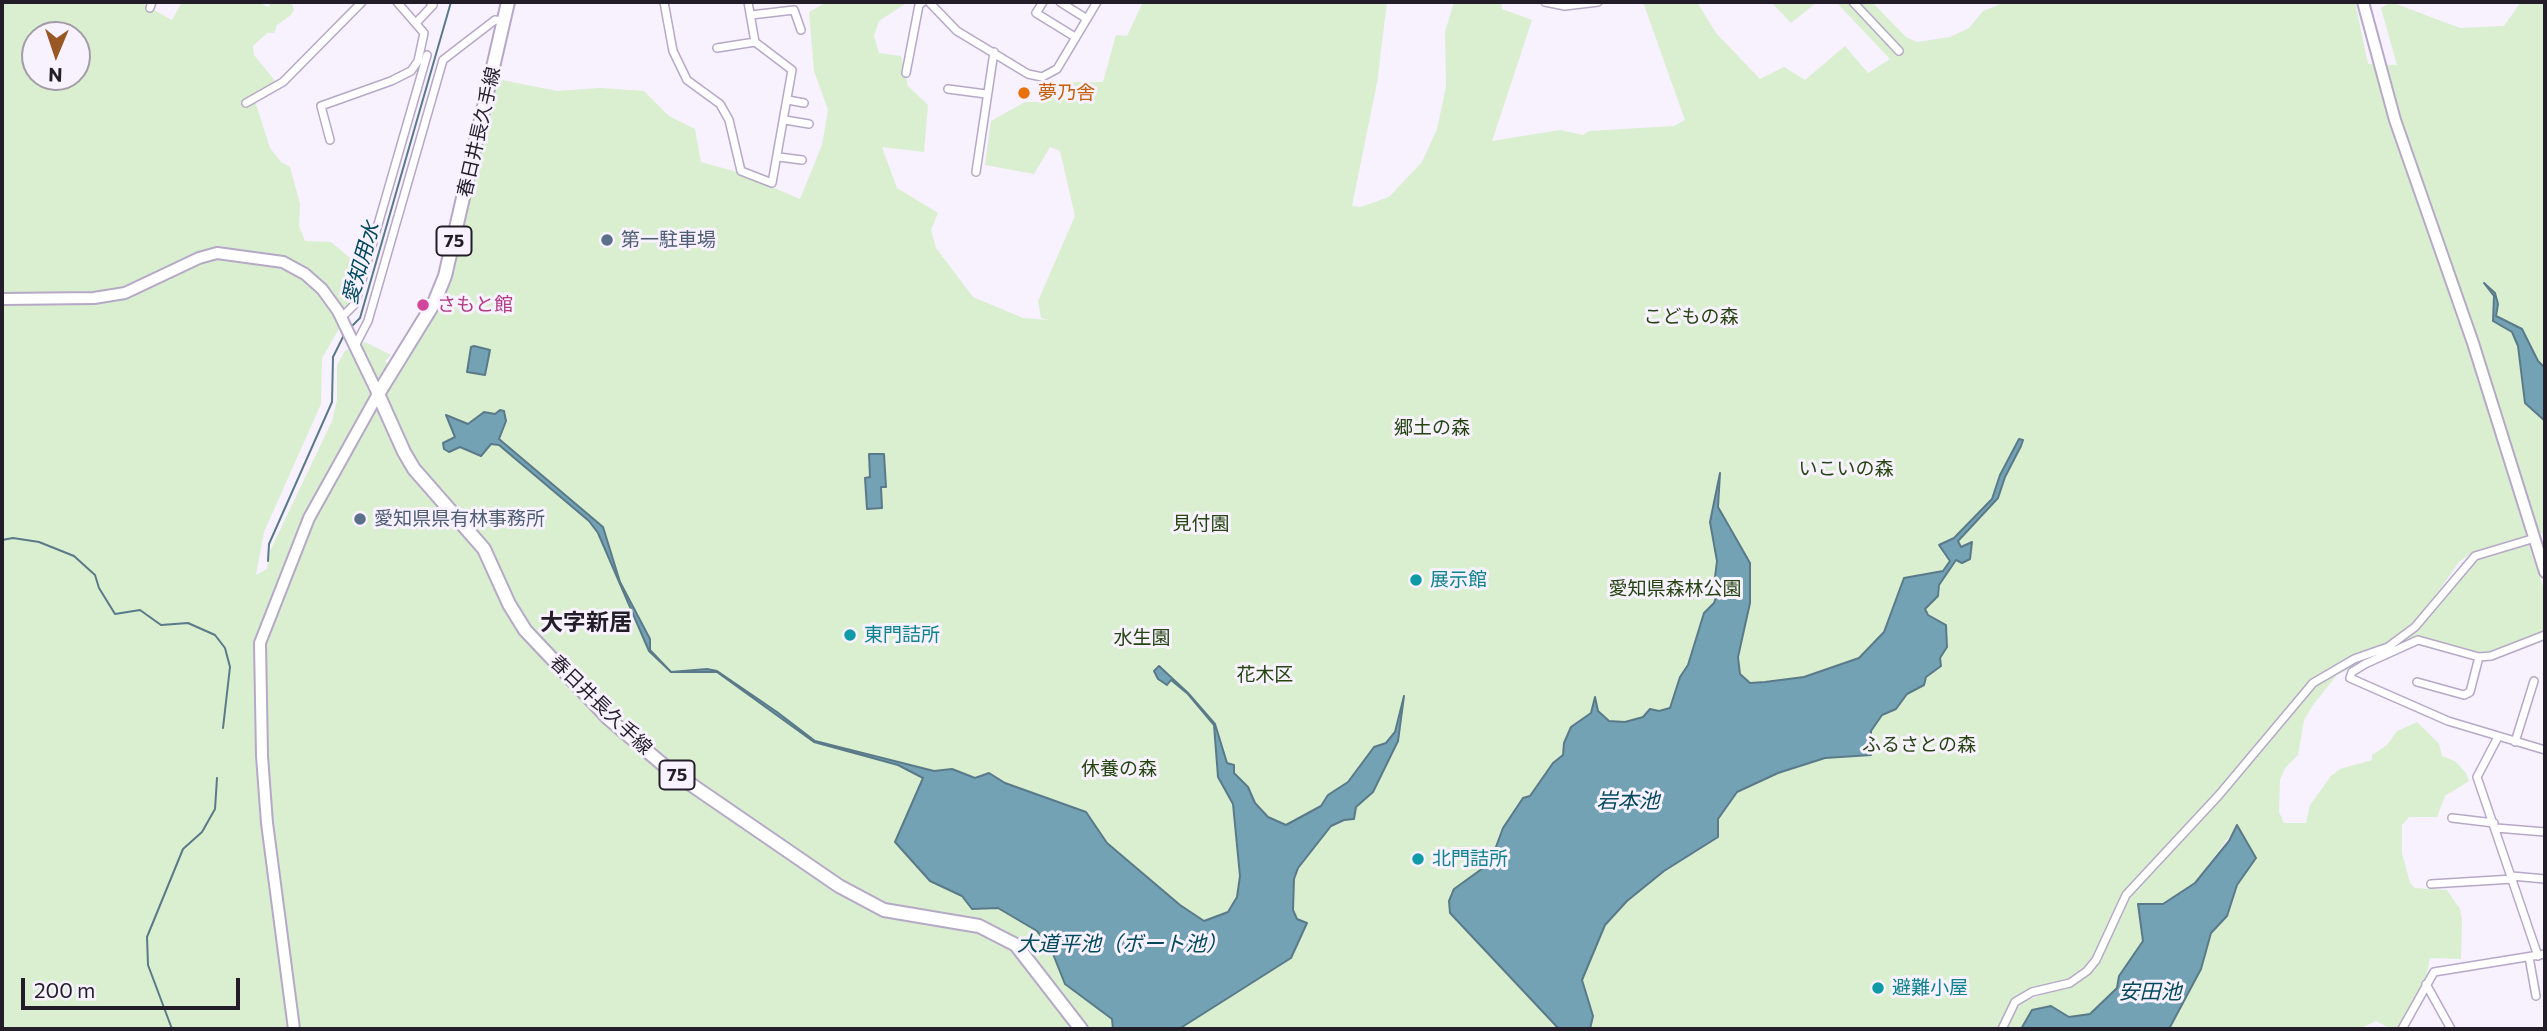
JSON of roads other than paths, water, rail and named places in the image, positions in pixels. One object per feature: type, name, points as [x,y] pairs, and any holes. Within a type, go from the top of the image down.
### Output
[{"type":"main road","name":"春日井長久手線","points":[[508,2],[445,276],[422,324],[378,394],[414,469],[484,549],[509,604],[525,630],[610,719],[687,782],[866,900],[904,914],[952,919],[979,926],[1007,940],[1016,946],[1081,1029]]},
{"type":"street","points":[[246,103],[283,82],[362,2]]},
{"type":"street","points":[[343,322],[355,304],[426,54],[424,33],[397,2]]},
{"type":"street","points":[[416,23],[433,5],[430,2]]},
{"type":"street","points":[[664,2],[677,64],[687,80],[720,104],[729,120],[741,171],[772,183],[779,157],[792,70],[755,42],[748,2]]},
{"type":"street","points":[[906,73],[919,5],[923,2]]},
{"type":"street","points":[[929,2],[957,31],[1028,74],[1042,77],[1057,69],[1097,2]]},
{"type":"street","points":[[935,10],[940,2]]},
{"type":"street","points":[[1043,2],[1036,13],[1075,37]]},
{"type":"street","points":[[1060,2],[1087,19]]},
{"type":"street","points":[[1545,2],[1565,6],[1598,2]]},
{"type":"street","points":[[1853,2],[1899,51]]},
{"type":"street","points":[[2363,2],[2395,120],[2473,343],[2545,572]]},
{"type":"street","points":[[751,15],[794,10],[801,30]]},
{"type":"street","points":[[355,345],[368,321],[443,60],[495,20],[504,21]]},
{"type":"street","points":[[717,48],[755,42]]},
{"type":"street","points":[[976,172],[994,52]]},
{"type":"street","points":[[426,54],[443,60]]},
{"type":"street","points":[[330,140],[321,106],[411,71],[426,54]]},
{"type":"street","points":[[948,89],[986,94]]},
{"type":"street","points":[[788,100],[804,103]]},
{"type":"street","points":[[785,121],[809,124]]},
{"type":"street","points":[[779,157],[802,160]]},
{"type":"street","points":[[2,299],[94,298],[125,293],[199,258],[217,253],[283,262],[305,274],[322,289],[343,322],[378,394],[309,518],[260,643],[262,756],[267,823],[294,1029]]},
{"type":"street","points":[[2535,538],[2475,556],[2468,561],[2415,627],[2390,649],[2352,672],[2350,678],[2448,721],[2545,750]]},
{"type":"street","points":[[2002,1029],[2015,1002],[2032,992],[2070,983],[2087,971],[2096,960],[2126,895],[2220,795],[2313,683],[2354,659],[2423,639],[2479,657],[2491,656],[2545,635]]},
{"type":"street","points":[[2417,682],[2464,695],[2470,692],[2479,657]]},
{"type":"street","points":[[2515,742],[2534,681]]},
{"type":"street","points":[[2402,1029],[2434,972],[2542,955],[2477,777],[2498,737]]},
{"type":"street","points":[[2452,818],[2545,832]]},
{"type":"street","points":[[2431,884],[2513,878],[2545,879]]},
{"type":"street","points":[[2529,957],[2536,996]]},
{"type":"street","points":[[2426,984],[2451,1029]]},
{"type":"water","points":[[2484,283],[2495,293],[2498,304],[2496,316],[2522,329],[2538,361],[2545,368],[2545,421],[2525,403],[2518,346],[2512,332],[2493,321],[2494,296]]},
{"type":"water","points":[[471,347],[490,350],[485,375],[467,372]]},
{"type":"water","points":[[500,410],[504,411],[506,421],[499,439],[603,527],[620,582],[650,639],[650,650],[671,672],[649,651],[598,533],[589,521],[499,445],[491,444],[481,456],[460,447],[449,452],[444,449],[443,443],[455,437],[446,415],[468,424],[484,412],[495,414]]},
{"type":"water","name":"岩本池","points":[[2019,439],[2023,440],[2021,446],[1998,498],[1958,541],[1961,547],[1972,542],[1970,559],[1962,563],[1956,560],[1939,585],[1938,596],[1925,609],[1928,615],[1946,625],[1947,647],[1940,658],[1941,666],[1926,677],[1924,685],[1907,694],[1896,709],[1882,715],[1871,731],[1871,755],[1825,758],[1778,773],[1737,792],[1718,819],[1718,837],[1664,871],[1627,901],[1605,925],[1582,980],[1593,1016],[1590,1029],[1559,1029],[1450,913],[1449,901],[1454,889],[1490,863],[1503,828],[1523,798],[1530,796],[1553,763],[1563,755],[1564,743],[1571,727],[1591,713],[1595,697],[1598,711],[1609,721],[1625,722],[1643,717],[1650,709],[1659,711],[1670,708],[1680,677],[1688,665],[1704,613],[1714,603],[1717,594],[1714,585],[1717,561],[1710,522],[1720,473],[1718,507],[1750,563],[1750,603],[1738,657],[1740,674],[1750,683],[1765,682],[1804,677],[1859,658],[1884,632],[1904,578],[1943,571],[1950,561],[1939,545],[1954,538],[1992,499],[2000,475]]},
{"type":"water","points":[[869,454],[884,454],[886,487],[881,487],[882,508],[867,509],[865,478],[870,477]]},
{"type":"water","name":"大道平池（ボート池）","points":[[1159,666],[1188,693],[1215,724],[1227,763],[1234,765],[1234,773],[1248,787],[1255,803],[1268,817],[1286,825],[1321,806],[1328,795],[1348,782],[1374,747],[1386,743],[1395,732],[1404,696],[1398,741],[1373,792],[1356,807],[1354,819],[1331,826],[1298,868],[1294,879],[1293,910],[1297,919],[1307,923],[1291,958],[1179,1029],[1113,1029],[1112,1019],[1065,984],[1051,949],[1037,931],[998,908],[972,909],[962,896],[930,881],[895,842],[923,778],[898,765],[814,742],[717,672],[671,672],[707,669],[717,671],[815,741],[934,771],[952,769],[975,778],[989,773],[1005,783],[1086,812],[1107,843],[1180,905],[1204,921],[1228,912],[1237,897],[1240,876],[1233,804],[1218,777],[1214,725],[1188,694],[1171,680],[1167,685],[1158,679],[1154,671]]},
{"type":"water","name":"安田池","points":[[2237,825],[2256,858],[2237,885],[2227,916],[2211,933],[2201,969],[2169,1029],[2021,1029],[2032,1010],[2051,1006],[2069,1017],[2090,1014],[2117,988],[2119,976],[2143,941],[2138,904],[2163,904],[2195,883],[2229,841]]},
{"type":"waterway","name":"愛知用水","points":[[351,327],[360,318],[451,2]]},
{"type":"waterway","name":"愛知用水","points":[[268,561],[269,544],[332,402],[333,357],[345,333]]},
{"type":"waterway","points":[[2,540],[13,538],[39,542],[74,556],[95,575],[99,588],[115,614],[140,610],[161,625],[188,623],[215,635],[225,648],[230,667],[223,728]]},
{"type":"waterway","points":[[172,1029],[148,965],[147,937],[183,849],[202,832],[215,809],[217,778]]},
{"type":"place","name":"夢乃舎","points":[[1024,93]]},
{"type":"place","name":"第一駐車場","points":[[607,240]]},
{"type":"place","name":"さもと館","points":[[423,305]]},
{"type":"place","name":"愛知県県有林事務所","points":[[360,519]]},
{"type":"place","name":"展示館","points":[[1416,580]]},
{"type":"place","name":"東門詰所","points":[[850,635]]},
{"type":"place","name":"北門詰所","points":[[1418,859]]},
{"type":"place","name":"避難小屋","points":[[1878,988]]},
{"type":"district","name":"大字新居","points":[[586,622]]},
{"type":"park label","name":"こどもの森","points":[[1691,317]]},
{"type":"park label","name":"郷土の森","points":[[1432,428]]},
{"type":"park label","name":"いこいの森","points":[[1846,469]]},
{"type":"park label","name":"見付園","points":[[1201,524]]},
{"type":"park label","name":"愛知県森林公園","points":[[1675,589]]},
{"type":"park label","name":"水生園","points":[[1142,638]]},
{"type":"park label","name":"花木区","points":[[1265,675]]},
{"type":"park label","name":"ふるさとの森","points":[[1919,745]]},
{"type":"park label","name":"休養の森","points":[[1119,769]]}]
